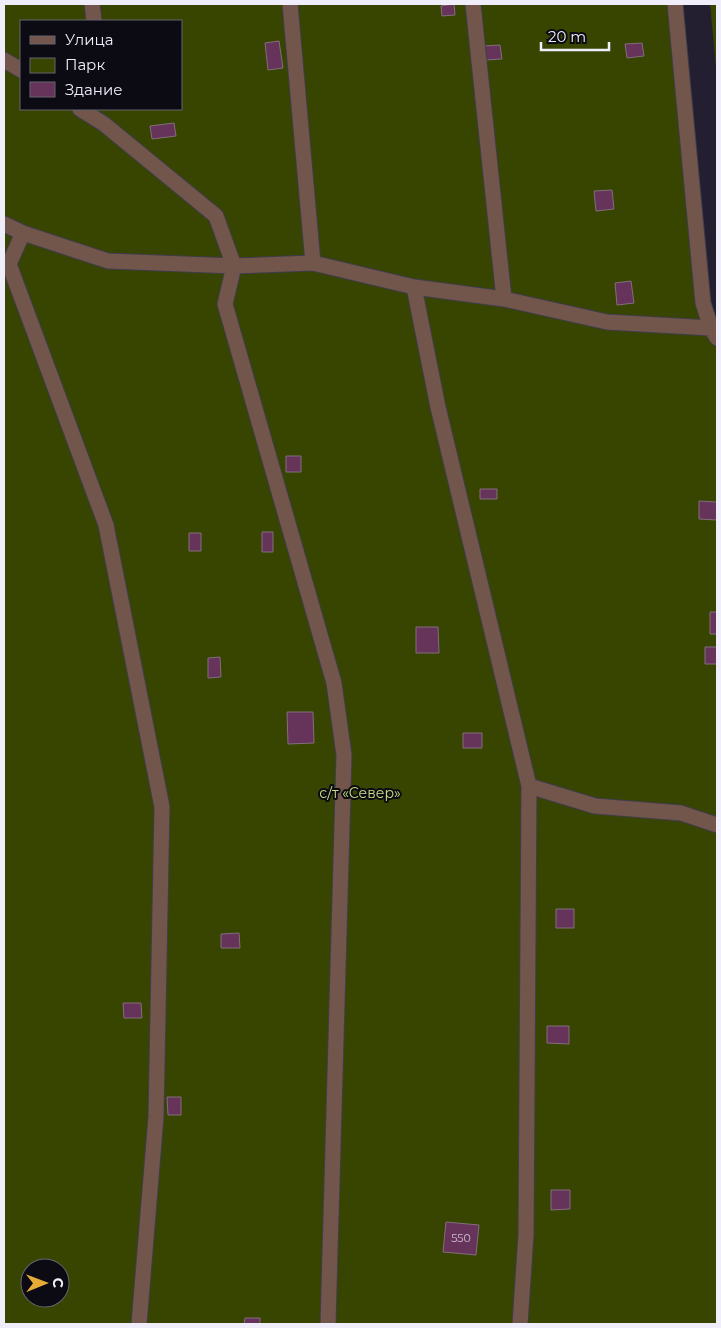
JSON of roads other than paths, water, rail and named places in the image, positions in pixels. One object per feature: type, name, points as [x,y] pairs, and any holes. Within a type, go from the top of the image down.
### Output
[{"type":"lane","points":[[92,4],[94,20]]},
{"type":"lane","points":[[290,4],[313,263]]},
{"type":"lane","points":[[473,4],[504,299]]},
{"type":"lane","points":[[4,224],[23,233],[108,261],[234,266],[313,263],[414,287],[504,299],[607,322],[714,333],[703,303],[675,4]]},
{"type":"lane","points":[[4,60],[20,69]]},
{"type":"lane","points":[[82,110],[104,124],[216,216],[234,266],[225,304],[334,684],[344,755],[328,1324]]},
{"type":"lane","points":[[102,110],[104,124]]},
{"type":"lane","points":[[23,233],[9,264],[106,524],[162,807],[156,1117],[139,1324]]},
{"type":"lane","points":[[414,287],[438,407],[529,786],[526,1235],[520,1324]]},
{"type":"lane","points":[[529,786],[595,806],[681,814],[717,825]]},
{"type":"park label","name":"с/т «Север»","points":[[360,793]]}]
